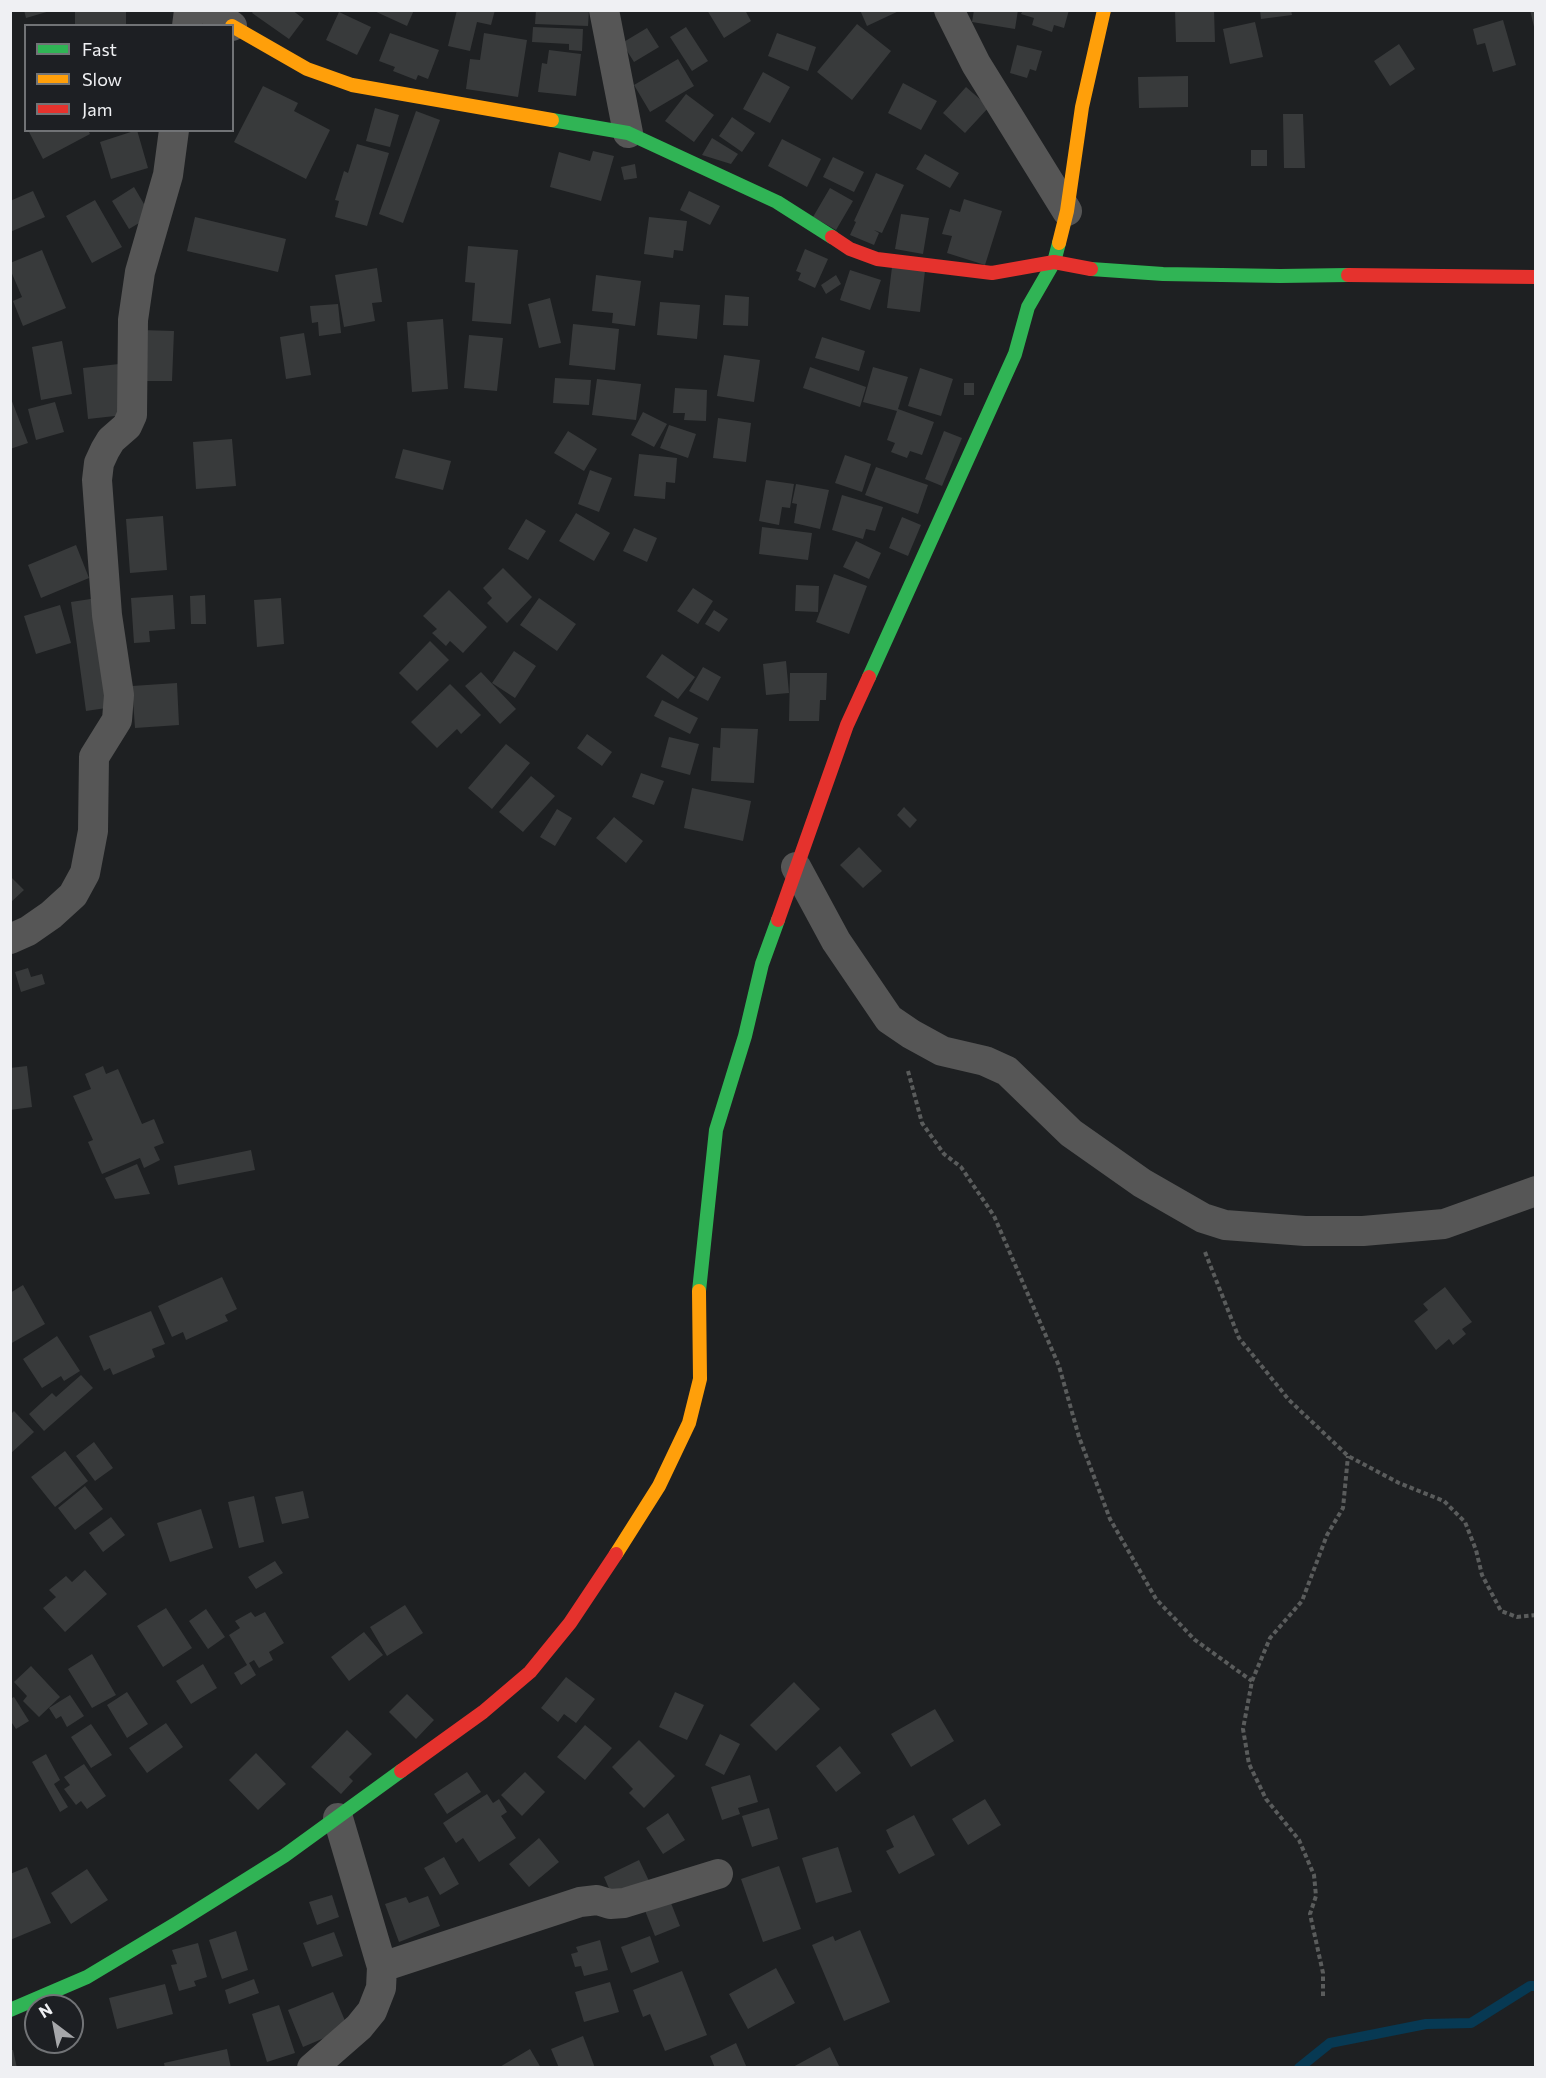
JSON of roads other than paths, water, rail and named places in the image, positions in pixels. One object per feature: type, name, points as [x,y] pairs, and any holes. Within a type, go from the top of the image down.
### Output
[{"type":"street","points":[[604,10],[628,133]]},
{"type":"street","points":[[949,10],[976,64],[1067,212]]},
{"type":"street","points":[[10,2010],[87,1977],[255,1874],[338,1818],[483,1712],[530,1672],[570,1623],[608,1568],[659,1486],[689,1423],[700,1379],[699,1292],[717,1130],[745,1036],[762,964],[847,725],[1015,354],[1028,307],[1054,262],[1067,212],[1082,108],[1104,10]]},
{"type":"street","points":[[234,24],[307,69],[352,85],[628,133],[777,202],[850,249],[877,259],[992,273],[1054,262],[1084,268],[1163,273],[1536,277]]},
{"type":"street","points":[[10,939],[28,931],[51,915],[73,895],[85,873],[93,831],[94,757],[117,720],[119,696],[107,615],[97,480],[99,463],[105,450],[111,440],[127,426],[132,415],[134,310],[140,272],[168,175],[174,132]]},
{"type":"street","points":[[796,867],[836,941],[889,1019],[942,1052],[985,1061],[1006,1071],[1071,1133],[1142,1183],[1203,1218],[1225,1225],[1305,1231],[1363,1231],[1444,1224],[1536,1191]]},
{"type":"street","points":[[312,2067],[359,2027],[372,2011],[381,1988],[382,1967],[338,1818]]},
{"type":"street","points":[[382,1967],[580,1902],[597,1900],[610,1904],[624,1902],[718,1874]]},
{"type":"waterway","points":[[1299,2068],[1330,2043],[1426,2024],[1471,2023],[1530,1986],[1536,1986]]}]
